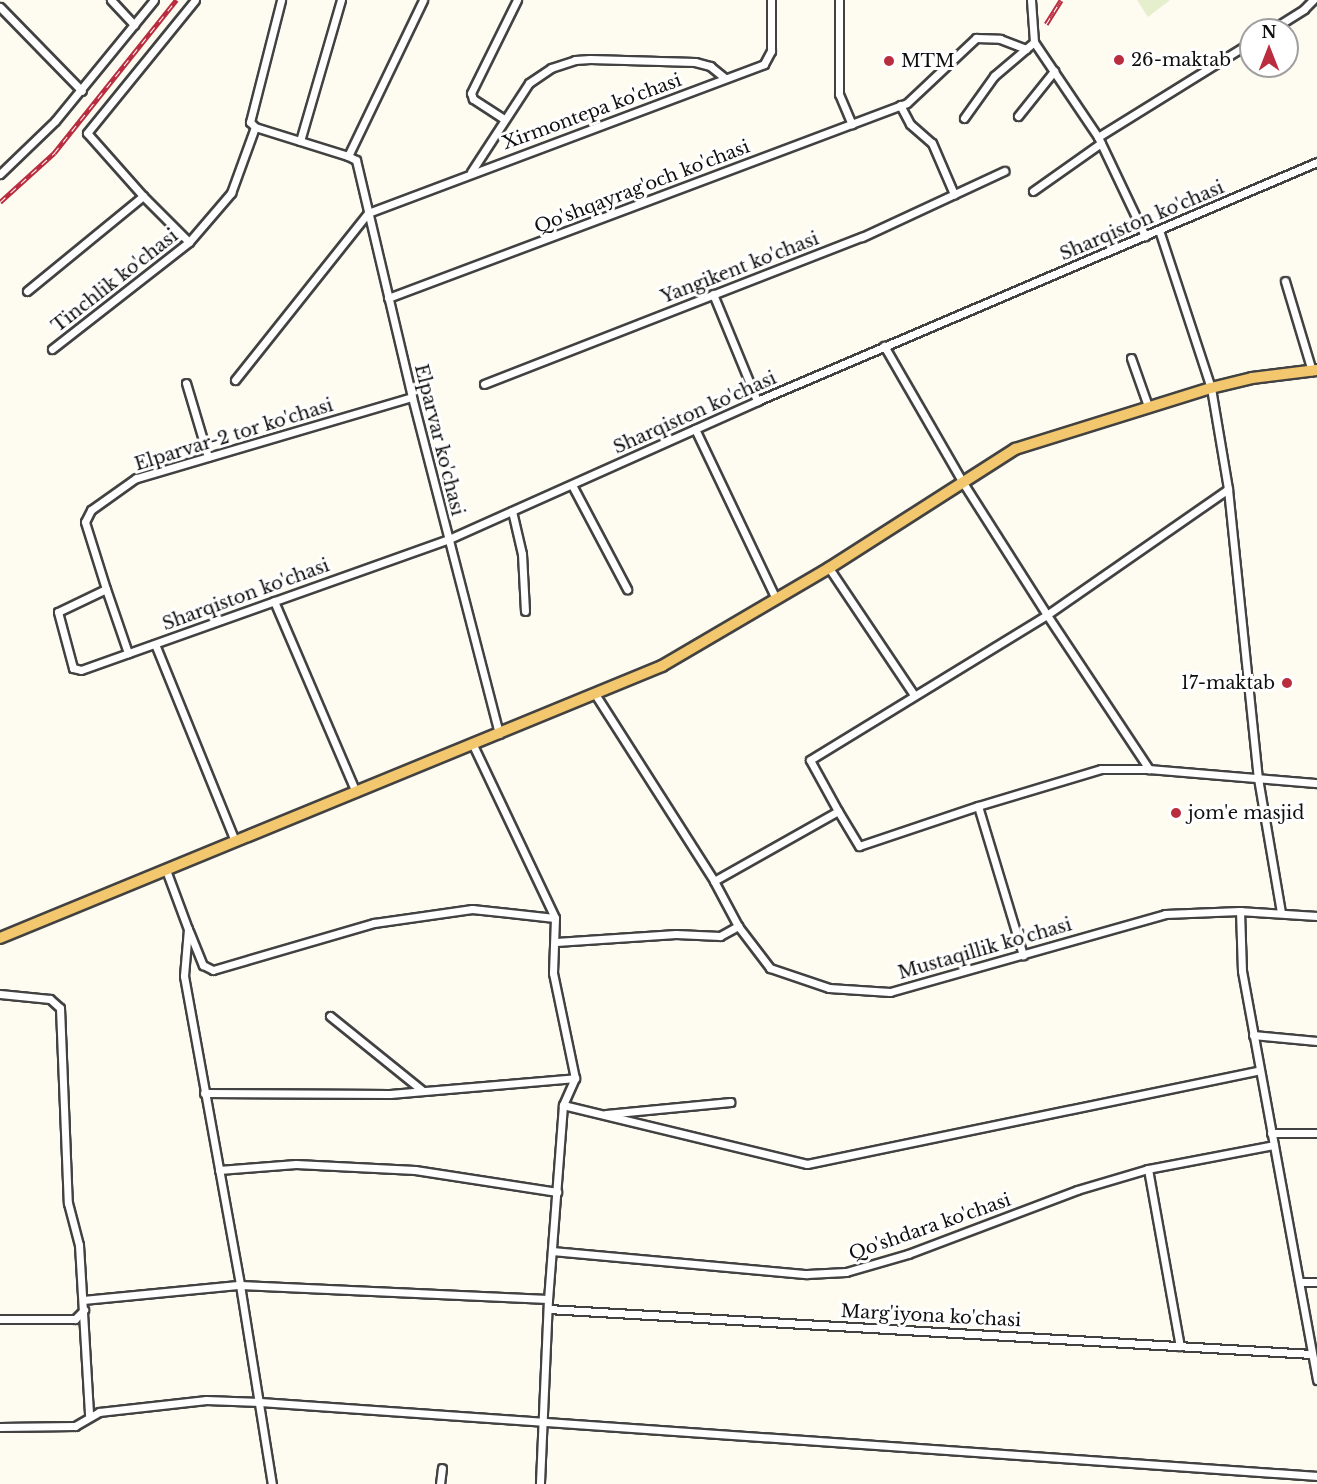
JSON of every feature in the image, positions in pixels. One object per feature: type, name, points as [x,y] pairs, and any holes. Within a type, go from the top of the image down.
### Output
[{"type":"main road","points":[[0,938],[662,666],[829,568],[1016,448],[1211,388],[1272,375],[1314,371]]},
{"type":"street","points":[[111,0],[134,25]]},
{"type":"street","points":[[0,174],[55,122],[154,0]]},
{"type":"street","points":[[189,242],[143,196],[87,133],[195,0]]},
{"type":"street","name":"Tinchlik ko'chasi","points":[[52,349],[189,242],[231,193],[255,127],[250,122],[281,0]]},
{"type":"street","points":[[300,141],[340,0]]},
{"type":"street","points":[[504,119],[472,99],[471,93],[517,0]]},
{"type":"street","name":"Xirmontepa ko'chasi","points":[[368,213],[768,61],[771,51],[771,0]]},
{"type":"street","points":[[839,0],[838,94],[852,124]]},
{"type":"street","points":[[1030,0],[1034,42],[1099,140],[1145,236]]},
{"type":"street","points":[[1289,18],[1304,9],[1312,0]]},
{"type":"street","points":[[255,127],[348,156],[420,1]]},
{"type":"street","points":[[0,7],[82,91]]},
{"type":"street","points":[[954,194],[932,143],[910,124],[904,104],[976,38],[1000,39],[1026,49]]},
{"type":"street","points":[[964,118],[994,76],[1034,42]]},
{"type":"street","points":[[1033,191],[1046,184],[1099,140],[1239,50]]},
{"type":"street","points":[[471,172],[530,83],[540,74],[575,60],[695,62],[710,66],[725,78]]},
{"type":"street","points":[[1018,116],[1054,71]]},
{"type":"street","name":"Qo'shqayrag'och ko'chasi","points":[[388,298],[904,104]]},
{"type":"street","name":"Elparvar ko'chasi","points":[[348,156],[356,160],[411,397],[499,734]]},
{"type":"street","name":"Sharqiston ko'chasi","points":[[106,589],[62,608],[58,612],[71,665],[78,669],[155,644],[449,539],[757,401],[1317,162]]},
{"type":"street","name":"Yangikent ko'chasi","points":[[484,384],[862,237],[1004,171]]},
{"type":"street","points":[[27,291],[143,196]]},
{"type":"street","points":[[235,380],[368,213]]},
{"type":"street","points":[[1159,230],[1211,388],[1228,489],[1258,778],[1281,912]]},
{"type":"street","points":[[1285,281],[1314,371]]},
{"type":"street","points":[[713,294],[757,401]]},
{"type":"street","points":[[884,346],[962,481],[1149,769]]},
{"type":"street","points":[[1131,358],[1148,406]]},
{"type":"street","points":[[186,383],[208,457]]},
{"type":"street","name":"Elparvar-2 tor ko'chasi","points":[[106,589],[85,522],[87,515],[136,478],[411,397]]},
{"type":"street","points":[[695,429],[776,599]]},
{"type":"street","points":[[572,485],[627,589]]},
{"type":"street","points":[[1228,489],[1047,615],[810,760],[858,846],[978,806],[1101,769],[1149,769],[1317,783]]},
{"type":"street","points":[[512,511],[522,554],[525,610]]},
{"type":"street","points":[[829,568],[914,695]]},
{"type":"street","points":[[106,589],[128,653]]},
{"type":"street","points":[[274,601],[356,792]]},
{"type":"street","points":[[155,644],[235,841]]},
{"type":"street","name":"Mustaqillik ko'chasi","points":[[596,694],[714,881],[738,926],[770,968],[830,988],[890,992],[1165,914],[1240,911],[1317,916]]},
{"type":"street","points":[[473,745],[555,918],[556,942],[553,973],[575,1078],[563,1105],[548,1309],[540,1484]]},
{"type":"street","points":[[978,806],[1023,955]]},
{"type":"street","points":[[714,881],[838,811]]},
{"type":"street","points":[[166,870],[203,965],[213,970],[374,923],[472,909],[555,918]]},
{"type":"street","points":[[1240,911],[1242,970],[1259,1070],[1301,1282],[1317,1380]]},
{"type":"street","points":[[556,942],[676,934],[720,936],[738,926]]},
{"type":"street","points":[[188,929],[184,976],[240,1285],[272,1484]]},
{"type":"street","points":[[0,994],[50,999],[60,1008],[68,1203],[78,1245],[89,1415]]},
{"type":"street","points":[[330,1016],[423,1092]]},
{"type":"street","points":[[1253,1035],[1317,1041]]},
{"type":"street","points":[[563,1105],[807,1164],[1259,1070]]},
{"type":"street","points":[[204,1093],[390,1094],[575,1078]]},
{"type":"street","points":[[601,1114],[730,1102]]},
{"type":"street","points":[[1271,1133],[1317,1132]]},
{"type":"street","name":"Qo'shdara ko'chasi","points":[[552,1251],[807,1274],[846,1272],[908,1254],[1077,1190],[1148,1169],[1274,1145]]},
{"type":"street","points":[[219,1170],[296,1164],[416,1170],[557,1192]]},
{"type":"street","points":[[1148,1169],[1180,1346]]},
{"type":"street","points":[[1301,1282],[1317,1282]]},
{"type":"street","points":[[83,1300],[240,1285],[549,1299]]},
{"type":"street","name":"Marg'iyona ko'chasi","points":[[548,1309],[1311,1354]]},
{"type":"street","points":[[0,1319],[75,1318],[84,1310]]},
{"type":"street","points":[[0,1426],[75,1426],[89,1415],[99,1412],[206,1400],[260,1402],[1317,1476]]},
{"type":"street","points":[[440,1484],[442,1468]]},
{"type":"green space","points":[[1137,0],[1170,0],[1148,17]]},
{"type":"railway","points":[[0,202],[54,153],[176,0]]},
{"type":"railway","points":[[1046,24],[1061,0]]},
{"type":"place","name":"26-maktab","points":[[1119,60]]},
{"type":"place","name":"MTM","points":[[889,61]]},
{"type":"place","name":"17-maktab","points":[[1287,683]]},
{"type":"place","name":"jom'e masjid","points":[[1176,813]]}]
